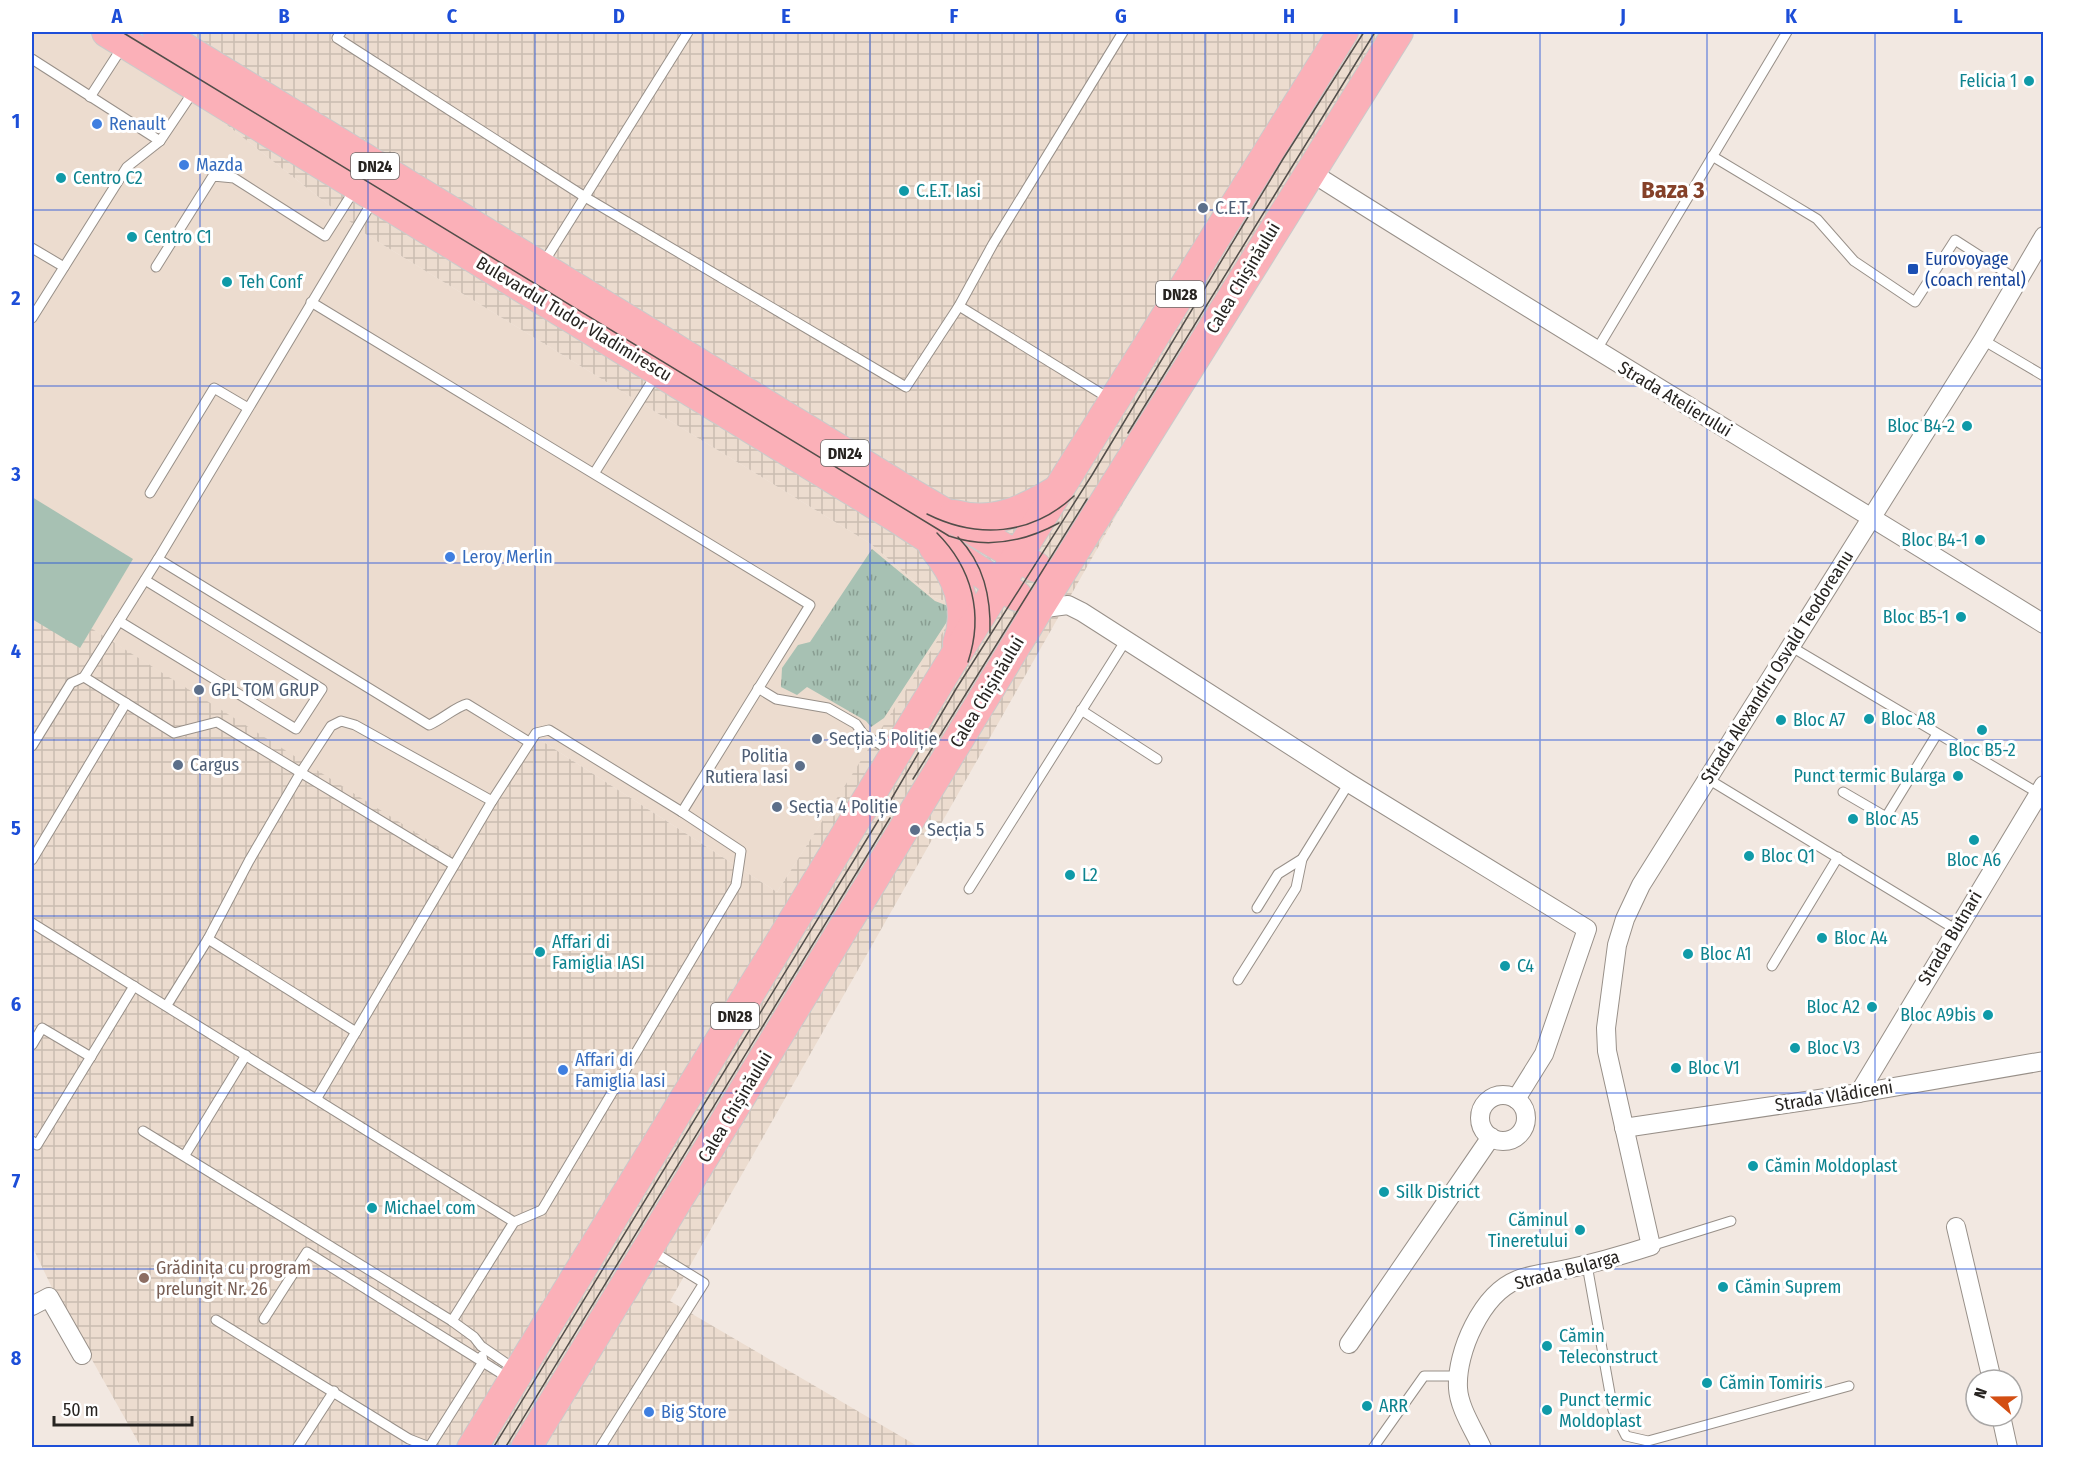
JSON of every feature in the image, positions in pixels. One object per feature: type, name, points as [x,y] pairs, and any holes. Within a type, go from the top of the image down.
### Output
[{"type":"main road","name":"Bulevardul Tudor Vladimirescu","points":[[158,32],[203,76]]},
{"type":"main road","name":"DN28","points":[[472,1448],[947,669],[1343,32]]},
{"type":"main road","name":"Calea Chișinăului","points":[[526,1448],[1038,609],[1062,592],[1309,171],[1398,32]]},
{"type":"main road","name":"Bulevardul Tudor Vladimirescu","points":[[118,35],[203,76],[666,359],[1018,556],[1062,592]]},
{"type":"main road","name":"Bulevardul Tudor Vladimirescu","points":[[666,359],[926,537],[1038,609]]},
{"type":"main road","points":[[943,513],[965,518],[1016,514],[1060,489]]},
{"type":"main road","points":[[926,537],[952,574],[964,609],[963,628],[947,669]]},
{"type":"street","name":"Strada Atelierului","points":[[1309,171],[1596,351],[1870,516],[2043,624]]},
{"type":"street","name":"Strada Alexandru Osvald Teodoreanu","points":[[1624,1128],[1607,1040],[1617,945],[1625,919],[1641,885],[1789,645],[1983,340],[2043,236]]},
{"type":"street","points":[[1062,592],[1126,640],[1349,783],[1587,929],[1544,1054],[1516,1099]]},
{"type":"street","name":"Strada Butnari","points":[[1859,1093],[1955,929],[2041,789]]},
{"type":"street","name":"Strada Vlădiceni","points":[[1624,1128],[1859,1093],[2043,1061]]},
{"type":"street","points":[[1502,1095],[1516,1099],[1525,1111],[1526,1118],[1521,1132],[1509,1140],[1491,1137],[1481,1121],[1484,1106],[1495,1096],[1502,1095]]},
{"type":"street","points":[[1624,1128],[1651,1246]]},
{"type":"street","points":[[1350,1344],[1491,1137]]},
{"type":"street","points":[[1956,1227],[1989,1368]]},
{"type":"street","name":"Strada Bularga","points":[[1482,1448],[1458,1390],[1459,1376],[1462,1355],[1472,1332],[1497,1293],[1517,1280],[1587,1265],[1651,1246]]},
{"type":"street","points":[[32,1306],[52,1296],[82,1355]]},
{"type":"street","points":[[2004,1428],[2008,1448]]},
{"type":"lane","points":[[340,32],[337,38],[585,197],[906,387],[959,306],[993,244],[1123,32]]},
{"type":"lane","points":[[534,278],[688,32]]},
{"type":"lane","points":[[1596,351],[1787,32]]},
{"type":"lane","points":[[90,97],[118,35]]},
{"type":"lane","points":[[32,59],[160,141]]},
{"type":"lane","points":[[32,318],[127,167],[160,141],[203,76]]},
{"type":"lane","points":[[1712,156],[1817,219],[1854,261],[1916,302],[1955,240],[2019,281]]},
{"type":"lane","points":[[156,267],[213,176],[234,178],[325,236],[373,180]]},
{"type":"lane","points":[[32,746],[71,683],[84,677],[158,559],[311,302],[373,180]]},
{"type":"lane","points":[[32,248],[64,267]]},
{"type":"lane","points":[[311,302],[449,387],[595,472],[810,605],[682,812]]},
{"type":"lane","points":[[959,306],[1114,401]]},
{"type":"lane","points":[[1983,340],[2043,376]]},
{"type":"lane","points":[[595,472],[666,359]]},
{"type":"lane","points":[[150,493],[214,388],[248,408]]},
{"type":"lane","points":[[158,559],[429,725],[447,717],[459,705],[467,704],[530,742]]},
{"type":"lane","points":[[119,621],[296,729],[322,689],[145,580]]},
{"type":"lane","points":[[969,889],[1126,640]]},
{"type":"lane","points":[[1789,645],[1937,734],[2041,789]]},
{"type":"lane","points":[[84,677],[174,733],[218,722],[454,865]]},
{"type":"lane","points":[[758,688],[776,699],[828,708],[856,724],[863,734],[897,754]]},
{"type":"lane","points":[[32,860],[126,703]]},
{"type":"lane","points":[[1082,710],[1157,759]]},
{"type":"lane","points":[[167,1005],[208,939],[249,861],[301,772],[331,726],[341,721],[355,725],[492,801]]},
{"type":"lane","points":[[317,1098],[492,801],[536,733],[549,730],[741,850],[736,885],[542,1210],[514,1222],[452,1321]]},
{"type":"lane","points":[[1843,792],[1886,817],[1937,734]]},
{"type":"lane","points":[[1708,779],[1955,929]]},
{"type":"lane","points":[[1238,980],[1296,888],[1302,859],[1349,783]]},
{"type":"lane","points":[[1772,966],[1838,857]]},
{"type":"lane","points":[[1257,908],[1278,874],[1302,859]]},
{"type":"lane","points":[[32,923],[514,1222]]},
{"type":"lane","points":[[208,939],[357,1032]]},
{"type":"lane","points":[[32,1141],[37,1145],[134,986]]},
{"type":"lane","points":[[32,1045],[42,1028],[91,1057]]},
{"type":"lane","points":[[185,1155],[246,1055]]},
{"type":"lane","points":[[143,1131],[452,1321],[474,1337],[516,1377]]},
{"type":"lane","points":[[1651,1246],[1731,1221]]},
{"type":"lane","points":[[600,1448],[704,1283],[648,1248]]},
{"type":"lane","points":[[264,1319],[307,1252],[483,1362],[516,1377]]},
{"type":"lane","points":[[1587,1265],[1613,1410],[1626,1436],[1648,1441],[1849,1386]]},
{"type":"lane","points":[[216,1320],[409,1439],[431,1447],[483,1362],[481,1346]]},
{"type":"lane","points":[[1373,1448],[1424,1376],[1459,1376]]},
{"type":"lane","points":[[297,1448],[334,1391]]},
{"type":"shaded area","points":[[32,32],[140,32],[129,48],[367,235],[871,544],[934,598],[950,602],[956,613],[777,892],[531,734],[455,858],[32,591]]},
{"type":"shaded area","points":[[140,32],[1405,32],[1301,190],[670,1301],[919,1447],[141,1447],[55,1294],[32,1246],[32,591],[455,857],[531,734],[777,892],[955,613],[950,602],[934,598],[871,544],[367,235],[129,48]]},
{"type":"green space","points":[[32,497],[133,559],[80,648],[32,619]]},
{"type":"green space","points":[[872,549],[935,601],[948,606],[952,614],[884,718],[871,727],[866,721],[807,687],[797,695],[781,687],[782,668],[798,645],[810,642]]},
{"type":"tram line","points":[[122,32],[949,536],[991,543],[1019,539],[1059,523]]},
{"type":"tram line","points":[[493,1448],[889,803],[956,689],[1092,475],[1283,159],[1364,32]]},
{"type":"tram line","points":[[1128,433],[1375,32]]},
{"type":"tram line","points":[[927,514],[965,527],[984,530],[1003,529],[1022,526],[1040,519],[1074,496]]},
{"type":"tram line","points":[[913,779],[1087,499]]},
{"type":"tram line","points":[[937,533],[959,561],[972,593],[975,627],[968,662]]},
{"type":"tram line","points":[[958,537],[967,547],[980,570],[987,594],[990,633]]},
{"type":"tram line","points":[[505,1448],[890,818]]},
{"type":"place","name":"Felicia 1","points":[[2029,81]]},
{"type":"place","name":"Renault","points":[[97,124]]},
{"type":"place","name":"Mazda","points":[[184,165]]},
{"type":"place","name":"Centro C2","points":[[61,178]]},
{"type":"place","name":"C.E.T. Iasi","points":[[904,191]]},
{"type":"place","name":"C.E.T.","points":[[1203,208]]},
{"type":"place","name":"Centro C1","points":[[132,237]]},
{"type":"place","name":"Eurovoyage (coach rental)","points":[[1913,269]]},
{"type":"place","name":"Teh Conf","points":[[227,282]]},
{"type":"place","name":"Bloc B4-2","points":[[1967,426]]},
{"type":"place","name":"Bloc B4-1","points":[[1980,540]]},
{"type":"place","name":"Leroy Merlin","points":[[450,557]]},
{"type":"place","name":"Bloc B5-1","points":[[1961,617]]},
{"type":"place","name":"GPL TOM GRUP","points":[[199,690]]},
{"type":"place","name":"Bloc A8","points":[[1869,719]]},
{"type":"place","name":"Bloc A7","points":[[1781,720]]},
{"type":"place","name":"Bloc B5-2","points":[[1982,730]]},
{"type":"place","name":"Secția 5 Poliție","points":[[817,739]]},
{"type":"place","name":"Cargus","points":[[178,765]]},
{"type":"place","name":"Politia Rutiera Iasi","points":[[800,766]]},
{"type":"place","name":"Punct termic Bularga","points":[[1958,776]]},
{"type":"place","name":"Secția 4 Poliție","points":[[777,807]]},
{"type":"place","name":"Bloc A5","points":[[1853,819]]},
{"type":"place","name":"Secția 5","points":[[915,830]]},
{"type":"place","name":"Bloc A6","points":[[1974,840]]},
{"type":"place","name":"Bloc Q1","points":[[1749,856]]},
{"type":"place","name":"L2","points":[[1070,875]]},
{"type":"place","name":"Bloc A4","points":[[1822,938]]},
{"type":"place","name":"Affari di Famiglia IASI","points":[[540,952]]},
{"type":"place","name":"Bloc A1","points":[[1688,954]]},
{"type":"place","name":"C4","points":[[1505,966]]},
{"type":"place","name":"Bloc A2","points":[[1872,1007]]},
{"type":"place","name":"Bloc A9bis","points":[[1988,1015]]},
{"type":"place","name":"Bloc V3","points":[[1795,1048]]},
{"type":"place","name":"Bloc V1","points":[[1676,1068]]},
{"type":"place","name":"Affari di Famiglia Iasi","points":[[563,1070]]},
{"type":"place","name":"Cămin Moldoplast","points":[[1753,1166]]},
{"type":"place","name":"Silk District","points":[[1384,1192]]},
{"type":"place","name":"Michael com","points":[[372,1208]]},
{"type":"place","name":"Căminul Tineretului","points":[[1580,1230]]},
{"type":"place","name":"Grădinița cu program prelungit Nr. 26","points":[[144,1278]]},
{"type":"place","name":"Cămin Suprem","points":[[1723,1287]]},
{"type":"place","name":"Cămin Teleconstruct","points":[[1547,1346]]},
{"type":"place","name":"Cămin Tomiris","points":[[1707,1383]]},
{"type":"place","name":"ARR","points":[[1367,1406]]},
{"type":"place","name":"Punct termic Moldoplast","points":[[1547,1410]]},
{"type":"place","name":"Big Store","points":[[649,1412]]},
{"type":"district","name":"Baza 3","points":[[1673,190]]}]
